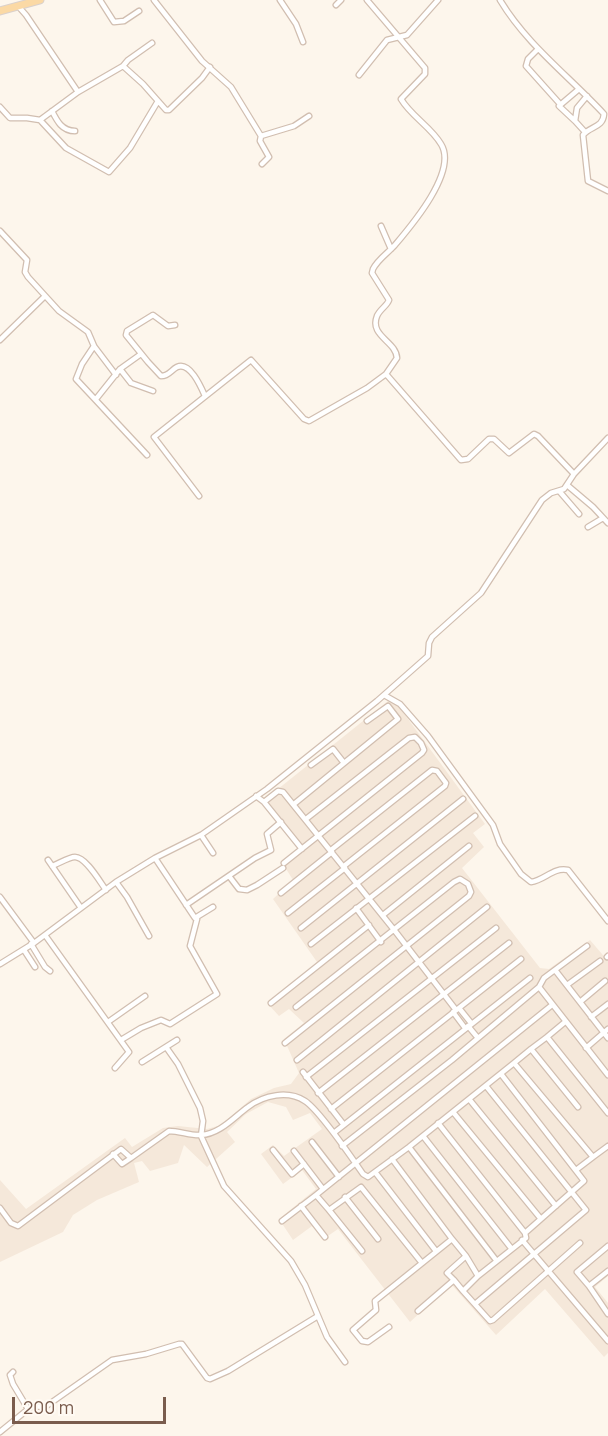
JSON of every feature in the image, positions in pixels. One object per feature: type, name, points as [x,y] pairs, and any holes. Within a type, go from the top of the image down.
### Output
[{"type":"main road","points":[[0,11],[40,0]]},
{"type":"street","points":[[100,0],[113,22],[124,21],[139,11]]},
{"type":"street","points":[[153,0],[191,46],[231,87],[261,136],[260,141],[269,157],[262,164]]},
{"type":"street","points":[[280,0],[296,24],[303,42]]},
{"type":"street","points":[[336,5],[341,0]]},
{"type":"street","points":[[199,496],[154,439],[155,435],[251,360],[304,419],[309,421],[339,406],[386,374],[397,358],[397,354],[376,329],[378,314],[389,300],[372,273],[375,265],[429,202],[445,164],[445,157],[441,144],[401,101],[426,70],[367,0]]},
{"type":"street","points":[[359,75],[387,40],[407,35],[438,0]]},
{"type":"street","points":[[500,0],[510,16],[538,49],[604,114],[595,129],[585,132]]},
{"type":"street","points":[[17,5],[78,92]]},
{"type":"street","points":[[40,120],[78,92],[123,66],[152,43]]},
{"type":"street","points":[[538,49],[528,59],[526,66],[560,104],[560,109],[585,132]]},
{"type":"street","points":[[123,66],[166,110],[169,110],[202,78],[210,67]]},
{"type":"street","points":[[560,104],[579,89]]},
{"type":"street","points":[[575,122],[578,108],[587,96]]},
{"type":"street","points":[[0,107],[10,118],[40,120],[66,148],[109,172],[130,148],[158,101]]},
{"type":"street","points":[[52,111],[62,127],[75,131]]},
{"type":"street","points":[[261,136],[294,126],[309,116]]},
{"type":"street","points":[[585,132],[583,135],[588,181],[608,191]]},
{"type":"street","points":[[381,226],[391,249]]},
{"type":"street","points":[[0,231],[25,257],[26,275],[65,316],[88,332],[94,346],[116,375]]},
{"type":"street","points":[[0,340],[45,296]]},
{"type":"street","points":[[175,325],[168,326],[153,315],[127,331],[128,337],[161,376],[168,375],[179,366],[193,373],[205,396]]},
{"type":"street","points":[[94,346],[76,378],[147,455]]},
{"type":"street","points":[[96,399],[120,369],[141,354]]},
{"type":"street","points":[[120,369],[131,383],[153,391]]},
{"type":"street","points":[[386,374],[460,460],[468,459],[489,438],[494,439],[509,453],[534,434],[574,474]]},
{"type":"street","points":[[138,387],[138,394]]},
{"type":"street","points":[[0,964],[33,944],[116,882],[155,858],[201,835],[256,796],[384,695],[428,656],[429,643],[432,638],[481,593],[542,500],[551,493],[560,492],[607,440]]},
{"type":"street","points":[[567,484],[608,523]]},
{"type":"street","points":[[560,492],[579,514]]},
{"type":"street","points":[[588,527],[603,518]]},
{"type":"street","points":[[384,695],[400,704],[429,736],[493,825],[500,844],[520,874],[531,882],[556,870],[568,870],[608,921]]},
{"type":"street","points":[[294,804],[398,719],[388,706],[367,721]]},
{"type":"street","points":[[229,876],[239,889],[247,890],[257,885],[422,753],[424,750],[421,743],[415,737],[409,738],[306,819]]},
{"type":"street","points":[[311,765],[333,749],[344,764]]},
{"type":"street","points":[[280,893],[432,770],[441,775],[446,783],[445,786],[288,913]]},
{"type":"street","points":[[264,802],[280,790],[294,804],[478,1038]]},
{"type":"street","points":[[256,796],[264,802],[302,849]]},
{"type":"street","points":[[301,928],[463,799]]},
{"type":"street","points":[[311,944],[475,816]]},
{"type":"street","points":[[186,905],[255,858],[271,850],[267,834],[281,822]]},
{"type":"street","points":[[201,835],[213,853]]},
{"type":"street","points":[[383,915],[469,846]]},
{"type":"street","points":[[52,866],[73,857],[80,858],[106,890]]},
{"type":"street","points":[[155,858],[197,919]]},
{"type":"street","points":[[48,860],[81,908]]},
{"type":"street","points":[[285,1043],[469,896],[471,892],[468,884],[460,879],[454,882],[395,931],[296,1007]]},
{"type":"street","points":[[116,882],[128,897],[148,936]]},
{"type":"street","points":[[0,897],[33,944],[45,967],[50,971]]},
{"type":"street","points":[[121,1040],[160,1020],[170,1024],[218,994],[190,946],[197,919],[213,908]]},
{"type":"street","points":[[297,1060],[487,908]]},
{"type":"street","points":[[356,909],[381,942]]},
{"type":"street","points":[[271,1003],[369,926]]},
{"type":"street","points":[[344,1125],[304,1075],[496,928]]},
{"type":"street","points":[[45,934],[129,1053],[115,1068]]},
{"type":"street","points":[[318,1093],[509,943]]},
{"type":"street","points":[[342,1146],[478,1038],[539,987],[544,978],[587,946]]},
{"type":"street","points":[[24,950],[35,967]]},
{"type":"street","points":[[331,1109],[521,959]]},
{"type":"street","points":[[567,986],[600,961]]},
{"type":"street","points":[[555,970],[591,1017],[606,1031],[608,1038]]},
{"type":"street","points":[[334,1132],[530,978]]},
{"type":"street","points":[[579,1002],[605,981]]},
{"type":"street","points":[[539,987],[608,1075]]},
{"type":"street","points":[[108,1022],[145,996]]},
{"type":"street","points":[[591,1017],[608,1004]]},
{"type":"street","points":[[282,1221],[552,1005]]},
{"type":"street","points":[[113,1154],[123,1165],[169,1131],[201,1136],[223,1126],[250,1105],[273,1095],[281,1095],[298,1097],[311,1106],[368,1177],[565,1022]]},
{"type":"street","points":[[586,1048],[606,1031]]},
{"type":"street","points":[[546,1037],[608,1113]]},
{"type":"street","points":[[142,1062],[177,1040]]},
{"type":"street","points":[[166,1047],[178,1064],[200,1108],[201,1136],[224,1186],[291,1261],[305,1285],[327,1337],[345,1362]]},
{"type":"street","points":[[531,1049],[578,1107]]},
{"type":"street","points":[[514,1063],[593,1157]]},
{"type":"street","points":[[501,1074],[584,1181],[525,1233]]},
{"type":"street","points":[[475,1304],[585,1211],[486,1086]]},
{"type":"street","points":[[469,1099],[556,1206]]},
{"type":"street","points":[[453,1112],[541,1219]]},
{"type":"street","points":[[438,1123],[525,1233],[526,1238],[496,1260],[463,1291]]},
{"type":"street","points":[[423,1136],[511,1248]]},
{"type":"street","points":[[312,1142],[339,1177]]},
{"type":"street","points":[[576,1170],[608,1146]]},
{"type":"street","points":[[409,1147],[496,1260]]},
{"type":"street","points":[[0,1208],[11,1223],[18,1226],[122,1148],[131,1158]]},
{"type":"street","points":[[273,1150],[292,1174],[304,1164]]},
{"type":"street","points":[[294,1151],[324,1189]]},
{"type":"street","points":[[392,1159],[466,1256],[478,1276]]},
{"type":"street","points":[[375,1172],[436,1251]]},
{"type":"street","points":[[328,1210],[359,1187],[363,1188],[422,1263]]},
{"type":"street","points":[[316,1195],[362,1251]]},
{"type":"street","points":[[345,1197],[378,1239]]},
{"type":"street","points":[[301,1206],[325,1237]]},
{"type":"street","points":[[389,1327],[368,1342],[362,1341],[353,1330],[376,1310],[375,1301],[452,1239]]},
{"type":"street","points":[[522,1240],[608,1341]]},
{"type":"street","points":[[466,1256],[447,1273],[490,1321],[494,1320],[580,1243]]},
{"type":"street","points":[[608,1246],[577,1272],[608,1314]]},
{"type":"street","points":[[589,1286],[608,1271]]},
{"type":"street","points":[[418,1311],[454,1280]]},
{"type":"street","points":[[0,1432],[32,1406],[45,1407],[112,1360],[182,1344],[210,1379],[228,1371],[318,1316]]},
{"type":"street","points":[[13,1372],[10,1375],[13,1384],[28,1409]]},
{"type":"shaded area","points":[[388,701],[397,704],[485,824],[473,833],[484,847],[462,868],[540,968],[549,969],[590,940],[608,961],[608,1276],[595,1287],[608,1303],[608,1353],[604,1357],[545,1289],[496,1335],[451,1284],[410,1322],[338,1229],[325,1238],[312,1226],[293,1240],[279,1219],[316,1189],[302,1170],[283,1184],[261,1154],[273,1145],[284,1156],[322,1129],[310,1113],[293,1120],[286,1107],[268,1102],[246,1114],[227,1132],[235,1142],[207,1167],[184,1145],[178,1163],[150,1171],[142,1161],[134,1163],[139,1182],[97,1200],[73,1215],[63,1232],[0,1262],[0,1180],[26,1209],[125,1138],[132,1147],[163,1128],[178,1126],[207,1129],[221,1125],[251,1099],[274,1088],[291,1084],[299,1073],[284,1039],[304,1023],[289,1009],[279,1016],[268,1004],[317,962],[273,899],[293,880],[283,864],[300,849],[263,801]]}]
